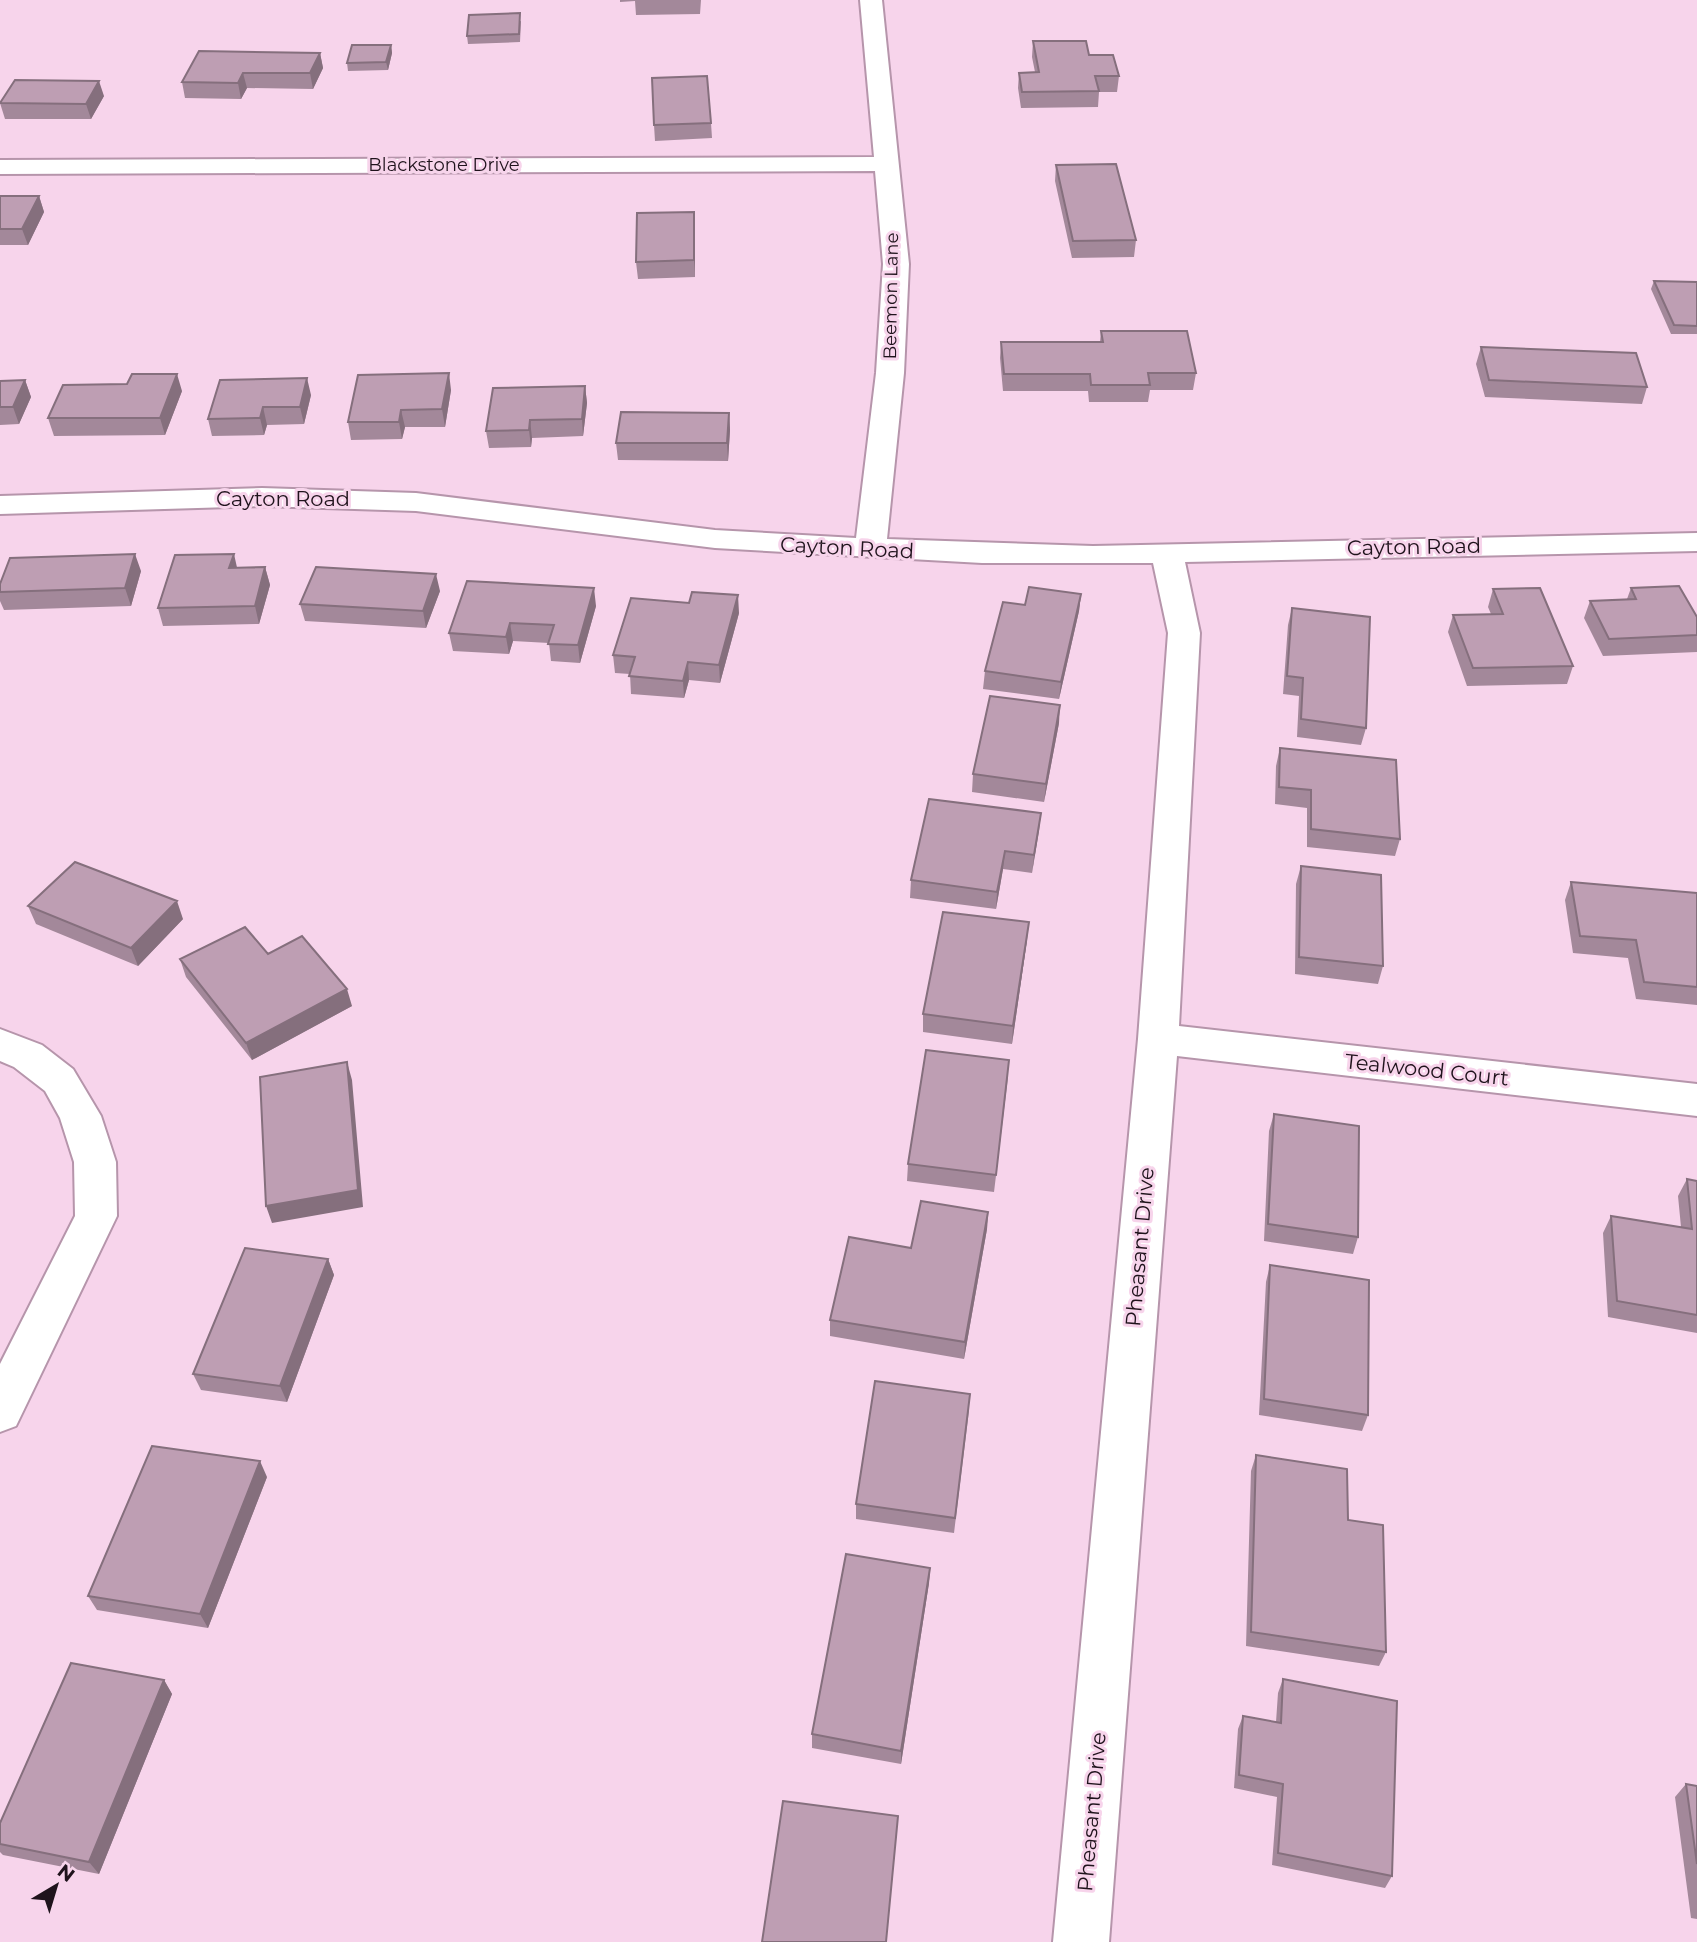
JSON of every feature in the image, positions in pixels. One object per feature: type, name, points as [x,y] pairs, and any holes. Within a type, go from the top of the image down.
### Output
[{"type":"street","name":"Beemon Lane","points":[[870,549],[890,373],[896,264],[871,0]]},
{"type":"street","name":"Blackstone Drive","points":[[0,167],[888,164]]},
{"type":"street","name":"Cayton Road","points":[[0,505],[262,498],[389,500],[481,508],[715,539],[982,554],[1167,553],[1697,542]]},
{"type":"street","name":"Pheasant Drive","points":[[1081,1942],[1158,1040],[1184,633],[1167,553]]},
{"type":"street","name":"Tealwood Court","points":[[1158,1040],[1697,1100]]},
{"type":"street","points":[[0,1044],[28,1056],[59,1080],[80,1116],[96,1162],[96,1216],[0,1411]]},
{"type":"building","points":[[520,13],[519,34],[467,36],[469,15]]},
{"type":"building","points":[[1033,41],[1086,41],[1089,55],[1113,55],[1119,76],[1095,76],[1099,91],[1022,92],[1019,73],[1039,72]]},
{"type":"building","points":[[352,45],[391,45],[386,62],[347,63]]},
{"type":"building","points":[[199,51],[320,53],[310,73],[243,73],[238,83],[182,82]]},
{"type":"building","points":[[707,76],[711,123],[654,125],[652,78]]},
{"type":"building","points":[[15,80],[99,81],[86,104],[0,103]]},
{"type":"building","points":[[1116,164],[1136,240],[1073,241],[1056,165]]},
{"type":"building","points":[[0,196],[39,196],[22,229],[0,229]]},
{"type":"building","points":[[694,212],[694,260],[636,262],[637,213]]},
{"type":"building","points":[[1654,281],[1697,282],[1697,326],[1674,325]]},
{"type":"building","points":[[1101,331],[1187,331],[1196,373],[1148,373],[1150,385],[1091,385],[1090,374],[1004,374],[1001,342],[1103,342]]},
{"type":"building","points":[[1481,347],[1636,353],[1647,387],[1489,380]]},
{"type":"building","points":[[449,373],[442,409],[401,410],[399,422],[348,422],[358,375]]},
{"type":"building","points":[[132,374],[177,374],[160,418],[48,418],[63,385],[127,384]]},
{"type":"building","points":[[307,378],[300,407],[263,407],[260,418],[208,419],[220,380]]},
{"type":"building","points":[[25,380],[13,407],[0,407],[0,381]]},
{"type":"building","points":[[585,386],[582,419],[530,420],[529,430],[486,431],[493,388]]},
{"type":"building","points":[[621,412],[729,413],[727,443],[616,443]]},
{"type":"building","points":[[135,554],[125,588],[0,592],[0,584],[10,558]]},
{"type":"building","points":[[234,554],[229,568],[265,567],[255,606],[158,608],[175,555]]},
{"type":"building","points":[[316,567],[436,574],[423,611],[300,604]]},
{"type":"building","points":[[467,581],[594,588],[578,645],[548,644],[554,625],[510,623],[506,637],[449,633]]},
{"type":"building","points":[[1679,586],[1697,617],[1697,635],[1609,639],[1590,601],[1636,599],[1631,588]]},
{"type":"building","points":[[1029,587],[1081,594],[1061,682],[985,671],[1003,602],[1025,605]]},
{"type":"building","points":[[1540,588],[1573,666],[1473,668],[1453,615],[1503,614],[1493,589]]},
{"type":"building","points":[[692,592],[738,595],[719,665],[688,662],[683,681],[629,676],[635,657],[613,655],[631,598],[689,603]]},
{"type":"building","points":[[1292,608],[1370,617],[1366,728],[1301,719],[1303,678],[1287,676]]},
{"type":"building","points":[[990,696],[1060,705],[1046,784],[973,774]]},
{"type":"building","points":[[1280,748],[1396,760],[1400,839],[1311,829],[1311,790],[1279,787]]},
{"type":"building","points":[[929,799],[1041,813],[1034,855],[1005,851],[997,892],[911,880]]},
{"type":"building","points":[[75,862],[177,901],[131,948],[28,906]]},
{"type":"building","points":[[1301,866],[1381,875],[1383,966],[1299,957]]},
{"type":"building","points":[[1571,882],[1697,893],[1697,987],[1644,982],[1636,940],[1580,936]]},
{"type":"building","points":[[943,912],[1029,922],[1013,1026],[923,1014]]},
{"type":"building","points":[[245,927],[268,954],[302,936],[347,989],[246,1043],[180,959]]},
{"type":"building","points":[[926,1050],[1009,1060],[996,1175],[908,1164]]},
{"type":"building","points":[[347,1062],[358,1190],[266,1206],[260,1077]]},
{"type":"building","points":[[1274,1114],[1359,1126],[1358,1237],[1268,1224]]},
{"type":"building","points":[[1687,1179],[1697,1181],[1697,1315],[1617,1301],[1611,1216],[1692,1229]]},
{"type":"building","points":[[921,1201],[988,1212],[965,1342],[830,1320],[849,1237],[911,1248]]},
{"type":"building","points":[[245,1248],[328,1259],[280,1386],[193,1374]]},
{"type":"building","points":[[1270,1265],[1369,1280],[1368,1415],[1264,1399]]},
{"type":"building","points":[[875,1381],[970,1394],[955,1518],[856,1504]]},
{"type":"building","points":[[152,1446],[260,1461],[200,1614],[88,1596]]},
{"type":"building","points":[[1256,1455],[1347,1469],[1348,1520],[1383,1525],[1386,1652],[1251,1632]]},
{"type":"building","points":[[846,1554],[930,1568],[901,1751],[812,1734]]},
{"type":"building","points":[[71,1663],[164,1680],[89,1862],[0,1844],[0,1823]]},
{"type":"building","points":[[1283,1679],[1397,1701],[1392,1876],[1278,1853],[1283,1784],[1239,1775],[1243,1716],[1281,1723]]},
{"type":"building","points":[[1686,1784],[1697,1786],[1697,1864]]},
{"type":"building","points":[[783,1801],[898,1816],[886,1942],[762,1942]]}]
